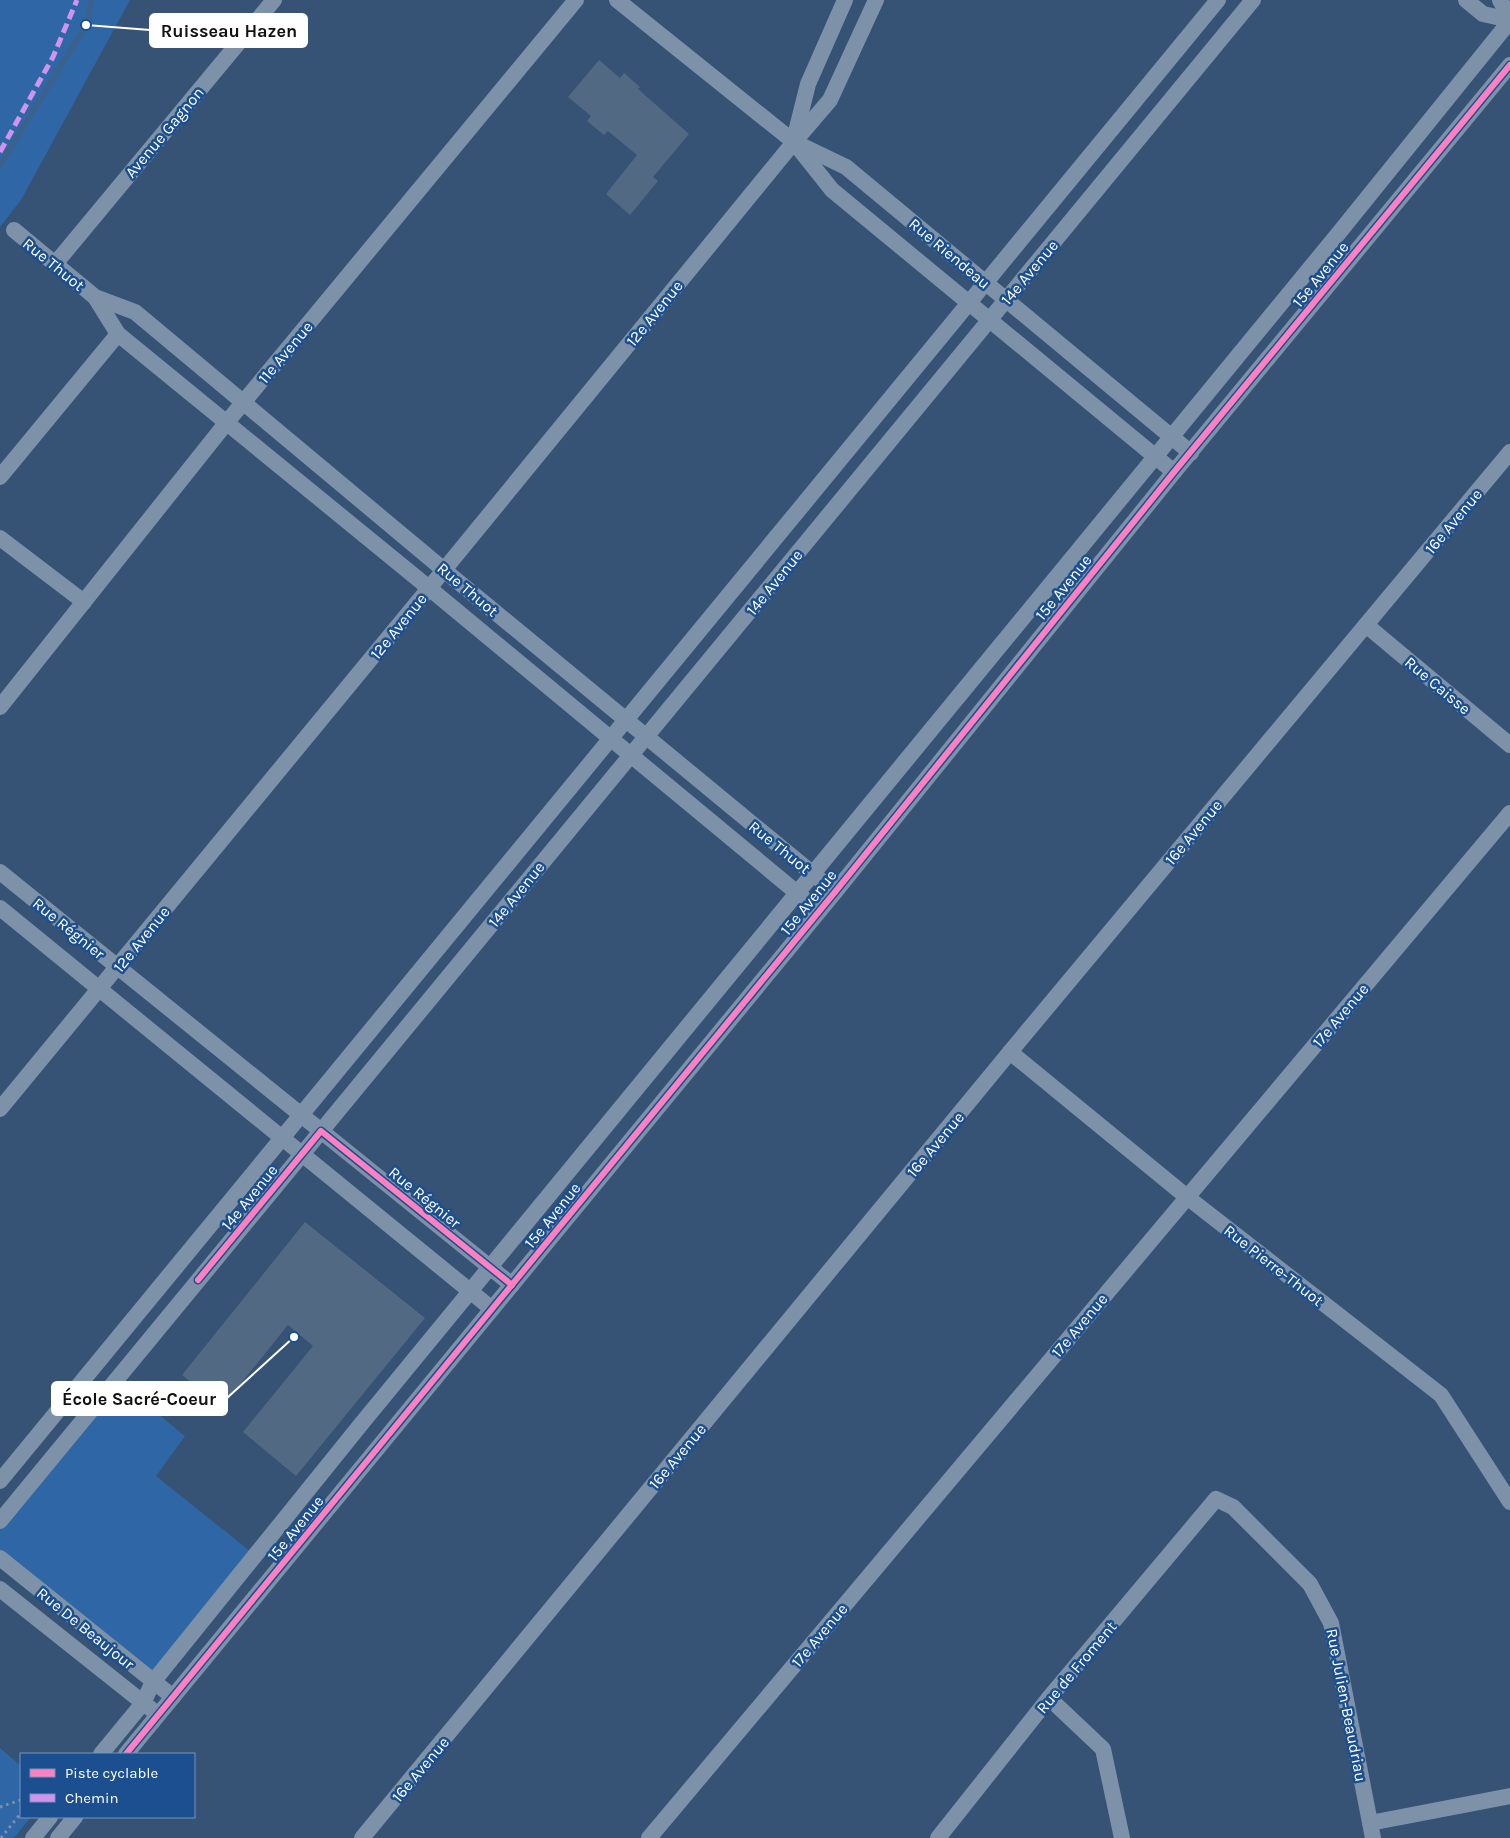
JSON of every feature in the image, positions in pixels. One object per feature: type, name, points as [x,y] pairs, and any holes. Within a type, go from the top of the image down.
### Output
[{"type":"street","name":"Avenue Gagnon","points":[[54,264],[274,0]]},
{"type":"street","name":"11e Avenue","points":[[0,707],[243,402],[576,0]]},
{"type":"street","name":"Rue Riendeau","points":[[617,0],[794,142],[832,190],[1174,472]]},
{"type":"street","name":"12e Avenue","points":[[794,142],[808,84],[845,0]]},
{"type":"street","name":"12e Avenue","points":[[0,1109],[830,100],[876,0]]},
{"type":"street","name":"14e Avenue","points":[[0,1482],[1218,0]]},
{"type":"street","name":"14e Avenue","points":[[0,1521],[1253,0]]},
{"type":"street","points":[[1466,0],[1483,14],[1510,20]]},
{"type":"street","points":[[1500,0],[1510,20]]},
{"type":"street","name":"15e Avenue","points":[[102,1753],[143,1703],[153,1682],[362,1423],[1338,234],[1510,20]]},
{"type":"street","name":"15e Avenue","points":[[127,1753],[835,892],[1174,472],[1510,65]]},
{"type":"street","points":[[1157,75],[1178,91]]},
{"type":"street","name":"Rue Riendeau","points":[[794,142],[846,167],[1190,453]]},
{"type":"street","name":"Rue Thuot","points":[[14,230],[95,297],[135,312],[444,570],[835,892]]},
{"type":"street","name":"15e Avenue","points":[[1338,234],[1356,251]]},
{"type":"street","name":"Rue Thuot","points":[[95,297],[118,334],[429,588],[819,911]]},
{"type":"street","points":[[0,477],[118,334]]},
{"type":"street","name":"16e Avenue","points":[[362,1838],[1010,1052],[1510,452]]},
{"type":"street","points":[[802,507],[822,523]]},
{"type":"street","points":[[0,538],[84,602]]},
{"type":"street","name":"Rue Caisse","points":[[1366,625],[1510,745]]},
{"type":"street","points":[[982,667],[1003,684]]},
{"type":"street","name":"17e Avenue","points":[[649,1838],[1510,813]]},
{"type":"street","name":"Rue Régnier","points":[[0,872],[512,1285]]},
{"type":"street","name":"Rue Régnier","points":[[0,908],[492,1308]]},
{"type":"street","name":"Rue Pierre-Thuot","points":[[1010,1052],[1187,1197],[1442,1395],[1510,1502]]},
{"type":"street","points":[[639,1086],[660,1104]]},
{"type":"street","points":[[362,1423],[382,1441]]},
{"type":"street","name":"Rue de Froment","points":[[938,1838],[1050,1698],[1216,1499]]},
{"type":"street","name":"Rue Julien-Beaudriau","points":[[1216,1499],[1233,1507],[1310,1584],[1331,1623],[1371,1830]]},
{"type":"street","name":"15e Avenue","points":[[281,1523],[304,1539]]},
{"type":"street","name":"Rue De Beaujour","points":[[0,1558],[173,1697]]},
{"type":"street","name":"Rue De Beaujour","points":[[0,1589],[158,1714]]},
{"type":"street","points":[[1050,1698],[1103,1749],[1122,1838]]},
{"type":"street","points":[[1371,1830],[1510,1796]]},
{"type":"street","points":[[33,1838],[49,1818]]},
{"type":"street","points":[[58,1838],[74,1818]]},
{"type":"path","points":[[0,1807],[20,1800]]},
{"type":"path","points":[[1,1838],[20,1814]]},
{"type":"shaded area","points":[[0,0],[130,0],[21,200],[0,227]]},
{"type":"shaded area","points":[[119,1382],[185,1436],[156,1476],[250,1551],[154,1680],[0,1558],[0,1522]]},
{"type":"shaded area","points":[[0,1748],[20,1765],[20,1818],[30,1818],[14,1838],[0,1838]]},
{"type":"building","points":[[599,60],[620,78],[624,73],[640,87],[638,89],[689,134],[653,177],[658,181],[630,215],[606,194],[637,155],[608,131],[604,135],[587,121],[591,116],[568,97]]},
{"type":"building","points":[[305,1222],[425,1318],[296,1476],[243,1432],[313,1346],[288,1325],[222,1407],[182,1375]]},
{"type":"waterway","points":[[0,165],[86,25],[92,0]]},
{"type":"marked path","points":[[0,152],[53,57],[77,0]]},
{"type":"cycle path","points":[[127,1753],[835,892],[1174,472],[1510,65]]},
{"type":"cycle path","points":[[198,1280],[321,1131],[512,1285]]},
{"type":"place","name":"Ruisseau Hazen","points":[[86,25]]},
{"type":"place","name":"École Sacré-Coeur","points":[[294,1337]]}]
